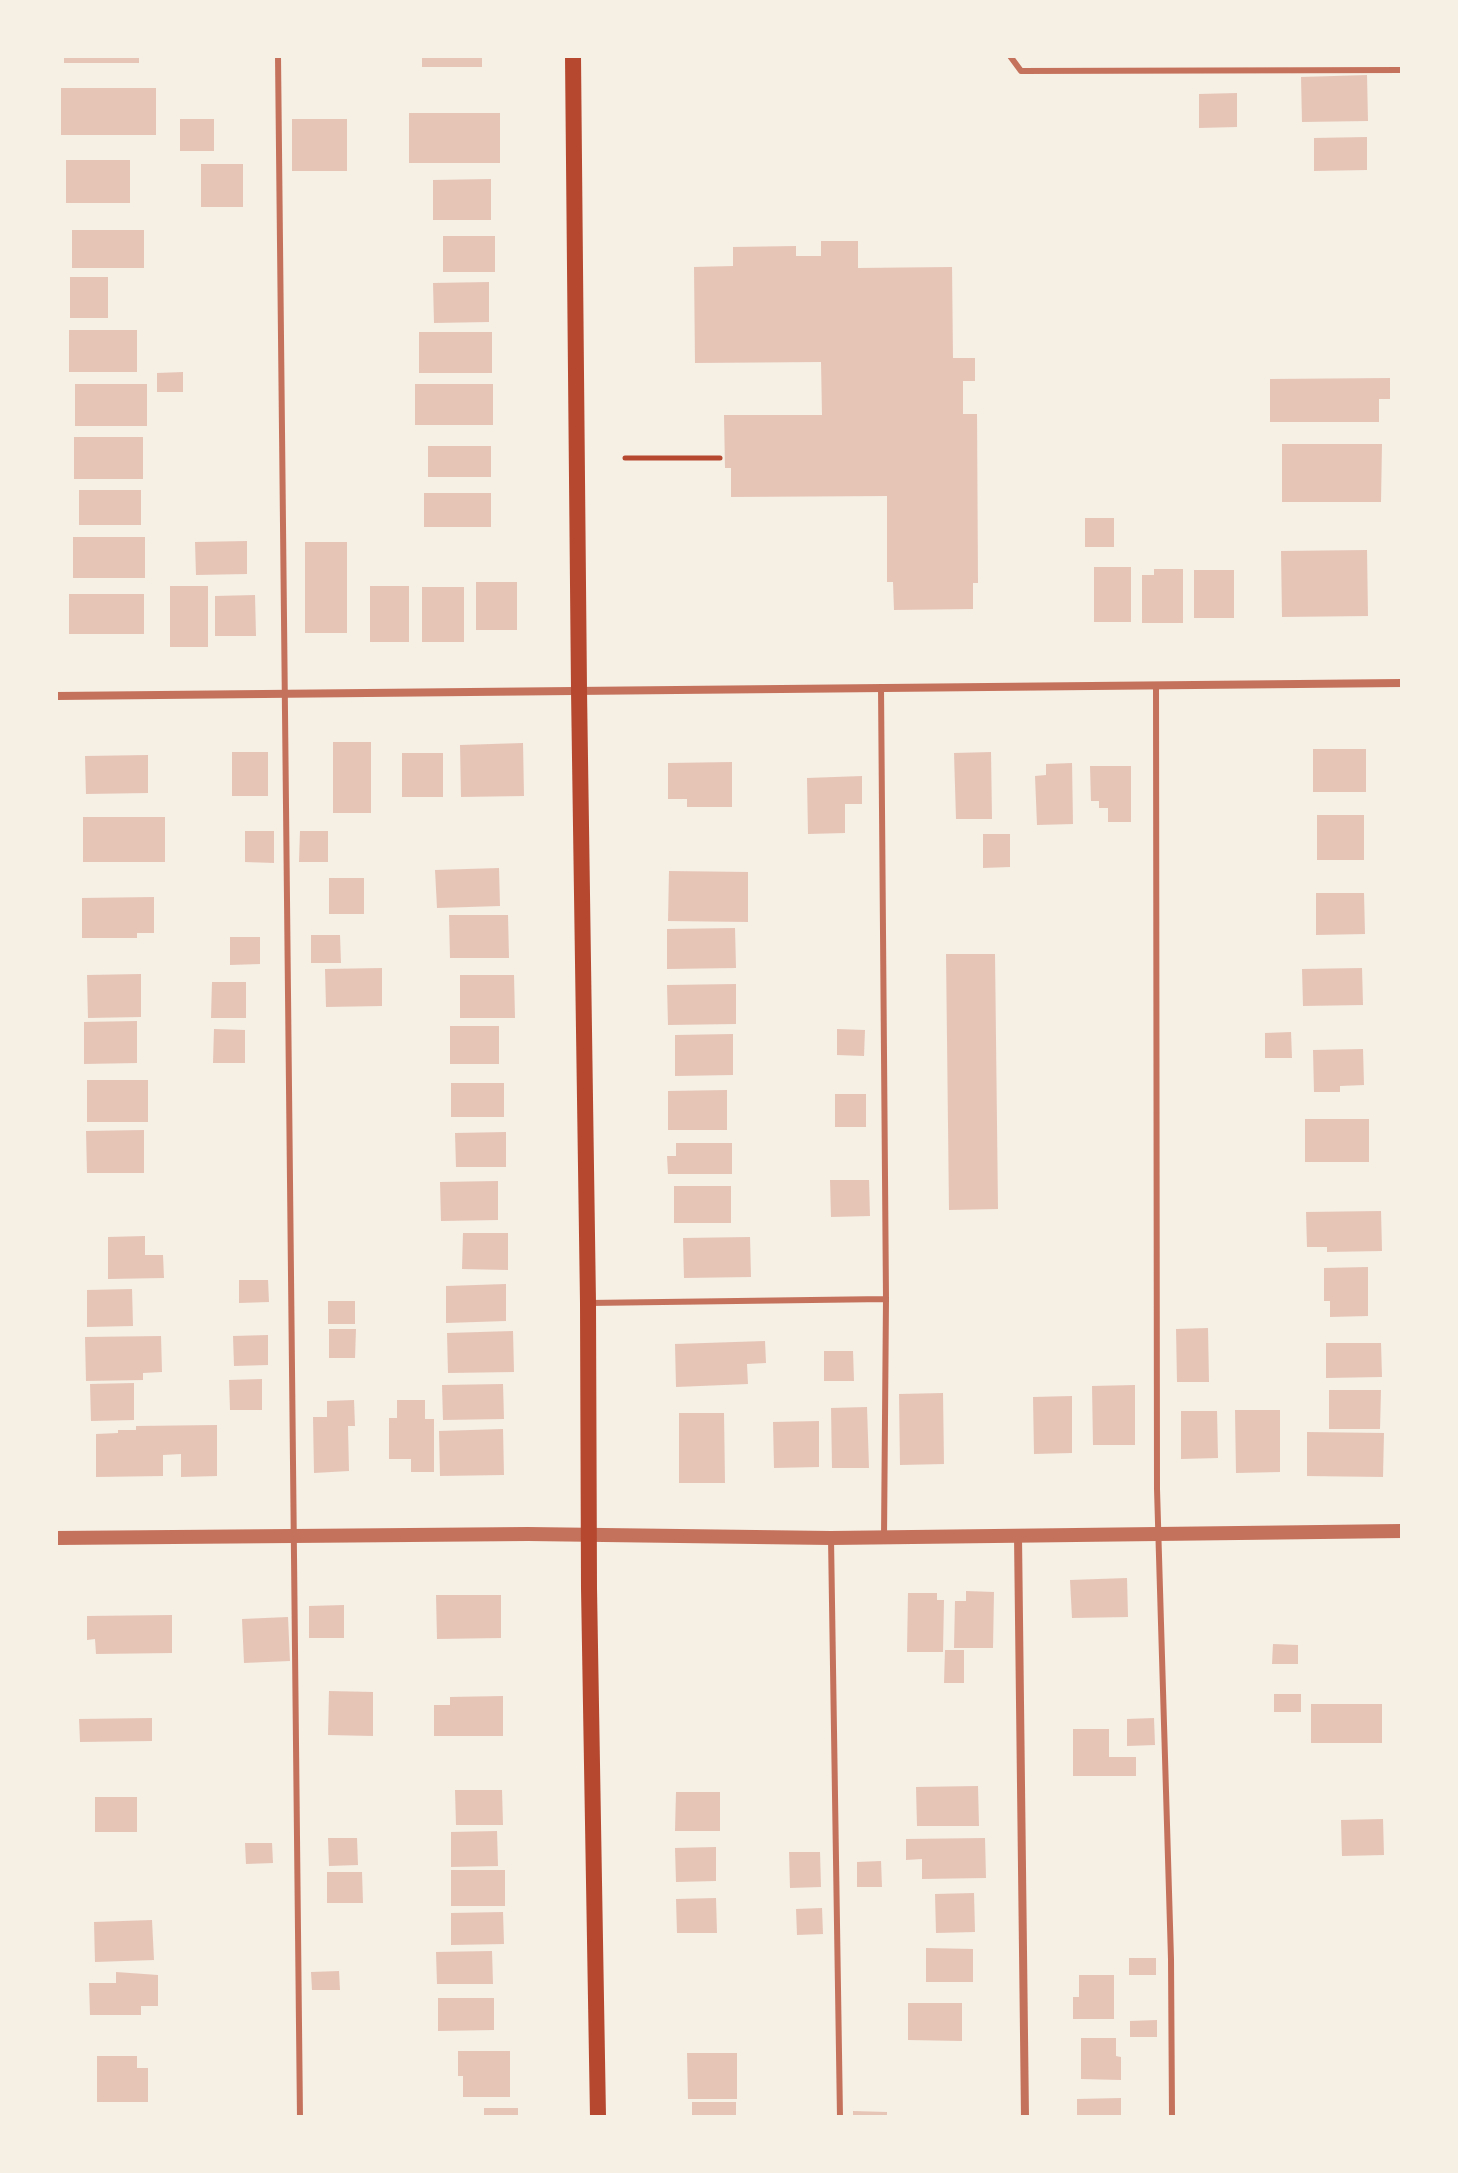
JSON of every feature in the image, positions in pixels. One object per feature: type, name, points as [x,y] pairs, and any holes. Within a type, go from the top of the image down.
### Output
[{"type":"main road","points":[[573,56],[598,2117]]},
{"type":"street","points":[[56,696],[1402,683]]},
{"type":"street","points":[[56,1538],[589,1535],[831,1538],[1402,1531]]},
{"type":"street","points":[[1018,1536],[1025,2117]]},
{"type":"lane","points":[[278,56],[300,2117]]},
{"type":"lane","points":[[1010,56],[1021,71],[1402,70]]},
{"type":"lane","points":[[1156,685],[1158,1534],[1171,1959],[1172,2117]]},
{"type":"lane","points":[[881,687],[886,1299],[884,1537]]},
{"type":"lane","points":[[588,1303],[886,1299]]},
{"type":"lane","points":[[831,1538],[840,2117]]},
{"type":"path","points":[[625,458],[720,458]]},
{"type":"building","points":[[64,56],[139,56],[139,63],[64,63]]},
{"type":"building","points":[[422,56],[482,56],[482,67],[422,67]]},
{"type":"building","points":[[1367,75],[1368,121],[1302,122],[1301,77]]},
{"type":"building","points":[[61,88],[156,88],[156,135],[61,135]]},
{"type":"building","points":[[1237,93],[1237,127],[1199,128],[1199,94]]},
{"type":"building","points":[[409,113],[500,113],[500,163],[409,163]]},
{"type":"building","points":[[180,119],[214,119],[214,151],[180,151]]},
{"type":"building","points":[[292,119],[347,119],[347,171],[292,171]]},
{"type":"building","points":[[1367,137],[1367,170],[1314,171],[1314,138]]},
{"type":"building","points":[[66,160],[130,160],[130,203],[66,203]]},
{"type":"building","points":[[201,164],[243,164],[243,207],[201,207]]},
{"type":"building","points":[[491,179],[491,220],[433,220],[433,180]]},
{"type":"building","points":[[72,230],[144,230],[144,268],[72,268]]},
{"type":"building","points":[[443,236],[495,236],[495,272],[443,272]]},
{"type":"building","points":[[821,241],[858,241],[858,268],[952,267],[953,358],[975,358],[975,381],[963,381],[963,414],[977,414],[978,583],[973,583],[973,609],[894,610],[893,582],[887,582],[887,496],[731,497],[731,468],[725,468],[724,415],[822,415],[821,362],[695,363],[694,267],[733,266],[733,247],[796,246],[796,256],[821,256]]},
{"type":"building","points":[[70,277],[108,277],[108,318],[70,318]]},
{"type":"building","points":[[489,282],[489,322],[434,323],[433,283]]},
{"type":"building","points":[[69,330],[137,330],[137,372],[69,372]]},
{"type":"building","points":[[419,332],[492,332],[492,373],[419,373]]},
{"type":"building","points":[[183,372],[183,392],[157,392],[157,373]]},
{"type":"building","points":[[1390,378],[1390,399],[1379,399],[1379,422],[1270,422],[1270,379]]},
{"type":"building","points":[[75,384],[147,384],[147,426],[75,426]]},
{"type":"building","points":[[415,384],[493,384],[493,425],[415,425]]},
{"type":"building","points":[[74,437],[143,437],[143,479],[74,479]]},
{"type":"building","points":[[1282,444],[1382,444],[1381,502],[1282,502]]},
{"type":"building","points":[[428,446],[491,446],[491,477],[428,477]]},
{"type":"building","points":[[79,490],[141,490],[141,525],[79,525]]},
{"type":"building","points":[[424,493],[491,493],[491,527],[424,527]]},
{"type":"building","points":[[1085,518],[1114,518],[1114,547],[1085,547]]},
{"type":"building","points":[[73,537],[145,537],[145,578],[73,578]]},
{"type":"building","points":[[247,541],[247,574],[196,575],[195,542]]},
{"type":"building","points":[[305,542],[347,542],[347,633],[305,633]]},
{"type":"building","points":[[1367,550],[1368,616],[1282,617],[1281,551]]},
{"type":"building","points":[[1094,567],[1131,567],[1131,622],[1094,622]]},
{"type":"building","points":[[1154,569],[1183,569],[1183,623],[1142,623],[1142,575],[1154,575]]},
{"type":"building","points":[[1194,570],[1234,570],[1234,618],[1194,618]]},
{"type":"building","points":[[476,582],[517,582],[517,630],[476,630]]},
{"type":"building","points":[[170,586],[208,586],[208,647],[170,647]]},
{"type":"building","points":[[370,586],[409,586],[409,642],[370,642]]},
{"type":"building","points":[[422,587],[464,587],[464,642],[422,642]]},
{"type":"building","points":[[69,594],[144,594],[144,634],[69,634]]},
{"type":"building","points":[[255,595],[256,636],[215,636],[215,596]]},
{"type":"building","points":[[333,742],[371,742],[371,813],[333,813]]},
{"type":"building","points":[[523,743],[524,796],[461,797],[460,745]]},
{"type":"building","points":[[1313,749],[1366,749],[1366,792],[1313,792]]},
{"type":"building","points":[[232,752],[268,752],[268,796],[232,796]]},
{"type":"building","points":[[991,752],[992,819],[956,819],[954,753]]},
{"type":"building","points":[[402,753],[443,753],[443,797],[402,797]]},
{"type":"building","points":[[148,755],[148,793],[86,794],[85,756]]},
{"type":"building","points":[[732,762],[732,807],[687,807],[687,799],[668,799],[668,763]]},
{"type":"building","points":[[1072,763],[1073,824],[1037,825],[1035,776],[1046,775],[1046,764]]},
{"type":"building","points":[[1090,766],[1131,766],[1131,822],[1108,822],[1108,808],[1099,808],[1099,801],[1091,801]]},
{"type":"building","points":[[862,776],[862,804],[845,804],[845,833],[808,834],[807,778]]},
{"type":"building","points":[[1317,815],[1364,815],[1364,860],[1317,860]]},
{"type":"building","points":[[83,817],[165,817],[165,862],[83,862]]},
{"type":"building","points":[[245,831],[274,831],[274,863],[245,862]]},
{"type":"building","points":[[300,831],[328,831],[328,862],[299,862]]},
{"type":"building","points":[[983,834],[1010,834],[1010,867],[983,868]]},
{"type":"building","points":[[499,868],[500,906],[437,908],[435,870]]},
{"type":"building","points":[[669,871],[748,872],[748,922],[668,921]]},
{"type":"building","points":[[329,878],[364,878],[364,914],[329,914]]},
{"type":"building","points":[[1316,893],[1364,893],[1365,934],[1316,935]]},
{"type":"building","points":[[154,897],[154,933],[137,933],[137,938],[82,938],[82,898]]},
{"type":"building","points":[[449,915],[508,915],[509,958],[450,958]]},
{"type":"building","points":[[735,928],[736,968],[667,969],[667,929]]},
{"type":"building","points":[[311,935],[340,935],[341,963],[311,963]]},
{"type":"building","points":[[230,937],[260,937],[260,964],[230,965]]},
{"type":"building","points":[[946,954],[995,954],[998,1209],[949,1210]]},
{"type":"building","points":[[382,968],[382,1006],[326,1007],[325,969]]},
{"type":"building","points":[[1362,968],[1363,1005],[1303,1006],[1302,969]]},
{"type":"building","points":[[141,974],[141,1017],[88,1018],[87,975]]},
{"type":"building","points":[[460,975],[514,975],[515,1018],[460,1018]]},
{"type":"building","points":[[212,982],[246,982],[246,1018],[211,1018]]},
{"type":"building","points":[[736,984],[736,1024],[668,1025],[667,985]]},
{"type":"building","points":[[137,1021],[137,1063],[84,1064],[84,1022]]},
{"type":"building","points":[[450,1026],[499,1026],[499,1064],[450,1064]]},
{"type":"building","points":[[214,1029],[245,1030],[245,1063],[213,1063]]},
{"type":"building","points":[[837,1029],[865,1030],[864,1056],[837,1055]]},
{"type":"building","points":[[1291,1032],[1292,1058],[1265,1058],[1265,1033]]},
{"type":"building","points":[[733,1034],[733,1075],[675,1076],[675,1035]]},
{"type":"building","points":[[1363,1049],[1364,1085],[1340,1086],[1340,1092],[1314,1092],[1313,1050]]},
{"type":"building","points":[[87,1080],[148,1080],[148,1122],[87,1122]]},
{"type":"building","points":[[451,1083],[504,1083],[504,1117],[451,1117]]},
{"type":"building","points":[[727,1090],[727,1130],[668,1130],[668,1091]]},
{"type":"building","points":[[835,1094],[866,1094],[866,1127],[835,1127]]},
{"type":"building","points":[[1305,1119],[1369,1119],[1369,1162],[1305,1162]]},
{"type":"building","points":[[144,1130],[144,1173],[87,1173],[86,1131]]},
{"type":"building","points":[[506,1132],[506,1167],[456,1167],[455,1133]]},
{"type":"building","points":[[676,1143],[732,1143],[732,1174],[668,1174],[667,1156],[676,1156]]},
{"type":"building","points":[[830,1180],[869,1180],[870,1216],[831,1217]]},
{"type":"building","points":[[498,1181],[498,1220],[441,1221],[440,1182]]},
{"type":"building","points":[[674,1186],[731,1186],[731,1223],[674,1223]]},
{"type":"building","points":[[1381,1211],[1382,1251],[1327,1252],[1327,1247],[1307,1247],[1306,1212]]},
{"type":"building","points":[[463,1233],[508,1233],[508,1270],[462,1269]]},
{"type":"building","points":[[145,1236],[145,1255],[163,1255],[164,1278],[108,1279],[108,1237]]},
{"type":"building","points":[[750,1237],[751,1277],[684,1278],[683,1238]]},
{"type":"building","points":[[1368,1267],[1368,1316],[1330,1317],[1330,1301],[1324,1301],[1324,1268]]},
{"type":"building","points":[[239,1280],[268,1280],[269,1302],[239,1303]]},
{"type":"building","points":[[506,1284],[506,1321],[446,1323],[446,1286]]},
{"type":"building","points":[[132,1289],[133,1326],[87,1327],[87,1290]]},
{"type":"building","points":[[328,1301],[355,1301],[355,1324],[328,1324]]},
{"type":"building","points":[[1208,1328],[1209,1382],[1177,1382],[1176,1329]]},
{"type":"building","points":[[329,1329],[356,1329],[355,1358],[329,1358]]},
{"type":"building","points":[[513,1331],[514,1372],[448,1373],[447,1333]]},
{"type":"building","points":[[268,1335],[268,1365],[234,1366],[233,1336]]},
{"type":"building","points":[[161,1336],[162,1372],[143,1373],[143,1380],[86,1381],[85,1337]]},
{"type":"building","points":[[765,1341],[766,1363],[747,1364],[748,1384],[676,1387],[675,1344]]},
{"type":"building","points":[[1326,1343],[1381,1343],[1382,1377],[1326,1378]]},
{"type":"building","points":[[824,1351],[853,1351],[854,1381],[824,1381]]},
{"type":"building","points":[[262,1379],[262,1410],[230,1410],[229,1380]]},
{"type":"building","points":[[134,1383],[134,1420],[91,1421],[90,1384]]},
{"type":"building","points":[[503,1384],[504,1419],[443,1420],[442,1385]]},
{"type":"building","points":[[1135,1385],[1135,1445],[1093,1445],[1092,1386]]},
{"type":"building","points":[[1329,1390],[1381,1390],[1380,1429],[1329,1429]]},
{"type":"building","points":[[943,1393],[944,1464],[900,1465],[899,1394]]},
{"type":"building","points":[[1072,1396],[1072,1453],[1034,1454],[1033,1397]]},
{"type":"building","points":[[354,1400],[355,1426],[348,1426],[349,1471],[314,1473],[313,1417],[327,1417],[327,1401]]},
{"type":"building","points":[[397,1400],[425,1400],[425,1419],[434,1419],[434,1472],[411,1472],[411,1459],[389,1459],[389,1418],[397,1418]]},
{"type":"building","points":[[867,1407],[869,1468],[832,1468],[831,1408]]},
{"type":"building","points":[[1235,1410],[1280,1410],[1280,1472],[1236,1473]]},
{"type":"building","points":[[1181,1411],[1217,1411],[1218,1458],[1181,1459]]},
{"type":"building","points":[[679,1413],[724,1413],[725,1483],[679,1483]]},
{"type":"building","points":[[819,1421],[819,1467],[774,1468],[773,1422]]},
{"type":"building","points":[[217,1425],[217,1476],[181,1477],[181,1454],[163,1455],[163,1476],[96,1477],[96,1434],[136,1430],[136,1426]]},
{"type":"building","points":[[503,1429],[504,1475],[440,1476],[439,1431]]},
{"type":"building","points":[[1307,1432],[1384,1433],[1383,1477],[1307,1476]]},
{"type":"building","points":[[1127,1578],[1128,1617],[1072,1618],[1070,1580]]},
{"type":"building","points":[[966,1591],[994,1592],[993,1648],[954,1648],[955,1601],[966,1601]]},
{"type":"building","points":[[908,1593],[937,1593],[937,1600],[944,1600],[943,1652],[907,1652]]},
{"type":"building","points":[[436,1595],[501,1595],[501,1638],[437,1639]]},
{"type":"building","points":[[344,1605],[344,1638],[309,1638],[309,1606]]},
{"type":"building","points":[[172,1615],[172,1653],[96,1654],[95,1639],[87,1640],[87,1616]]},
{"type":"building","points":[[288,1617],[290,1661],[244,1663],[242,1619]]},
{"type":"building","points":[[1273,1644],[1298,1645],[1298,1664],[1272,1664]]},
{"type":"building","points":[[945,1650],[964,1650],[964,1683],[944,1683]]},
{"type":"building","points":[[329,1691],[373,1692],[373,1736],[328,1735]]},
{"type":"building","points":[[1274,1694],[1301,1694],[1301,1712],[1274,1712]]},
{"type":"building","points":[[503,1696],[503,1736],[434,1736],[434,1705],[450,1705],[450,1697]]},
{"type":"building","points":[[1311,1704],[1382,1704],[1382,1743],[1311,1743]]},
{"type":"building","points":[[152,1718],[152,1741],[80,1742],[79,1719]]},
{"type":"building","points":[[1154,1718],[1155,1745],[1127,1746],[1127,1719]]},
{"type":"building","points":[[1073,1729],[1109,1729],[1109,1757],[1136,1757],[1136,1776],[1073,1776]]},
{"type":"building","points":[[978,1786],[979,1826],[917,1826],[916,1787]]},
{"type":"building","points":[[455,1790],[502,1790],[503,1825],[456,1825]]},
{"type":"building","points":[[676,1792],[720,1792],[720,1831],[675,1831]]},
{"type":"building","points":[[95,1797],[137,1797],[137,1832],[95,1832]]},
{"type":"building","points":[[1383,1819],[1384,1855],[1342,1856],[1341,1820]]},
{"type":"building","points":[[497,1831],[498,1866],[451,1867],[451,1832]]},
{"type":"building","points":[[328,1838],[357,1838],[358,1865],[329,1866]]},
{"type":"building","points":[[985,1838],[986,1878],[922,1879],[922,1859],[906,1860],[906,1839]]},
{"type":"building","points":[[245,1843],[272,1843],[273,1863],[246,1864]]},
{"type":"building","points":[[716,1847],[716,1881],[676,1882],[675,1848]]},
{"type":"building","points":[[789,1852],[820,1852],[821,1887],[790,1888]]},
{"type":"building","points":[[881,1861],[882,1887],[857,1887],[857,1862]]},
{"type":"building","points":[[451,1870],[505,1870],[505,1906],[451,1906]]},
{"type":"building","points":[[327,1872],[362,1872],[363,1903],[327,1903]]},
{"type":"building","points":[[974,1893],[975,1932],[936,1933],[935,1894]]},
{"type":"building","points":[[716,1898],[717,1933],[677,1933],[676,1899]]},
{"type":"building","points":[[822,1908],[823,1934],[797,1935],[796,1909]]},
{"type":"building","points":[[503,1912],[504,1944],[451,1945],[451,1913]]},
{"type":"building","points":[[152,1920],[154,1960],[95,1962],[94,1922]]},
{"type":"building","points":[[926,1948],[973,1949],[973,1982],[926,1982]]},
{"type":"building","points":[[492,1951],[493,1984],[437,1984],[436,1952]]},
{"type":"building","points":[[1129,1958],[1156,1958],[1156,1975],[1129,1975]]},
{"type":"building","points":[[339,1971],[340,1990],[312,1990],[311,1972]]},
{"type":"building","points":[[116,1972],[158,1975],[158,2006],[141,2006],[141,2015],[90,2015],[89,1983],[116,1983]]},
{"type":"building","points":[[1079,1975],[1114,1975],[1114,2019],[1073,2019],[1073,1997],[1079,1997]]},
{"type":"building","points":[[438,1998],[494,1998],[494,2030],[438,2031]]},
{"type":"building","points":[[908,2003],[962,2003],[962,2041],[908,2040]]},
{"type":"building","points":[[1157,2020],[1157,2037],[1130,2037],[1130,2021]]},
{"type":"building","points":[[1081,2038],[1116,2038],[1116,2056],[1121,2057],[1121,2080],[1081,2079]]},
{"type":"building","points":[[458,2051],[510,2051],[510,2097],[463,2097],[463,2076],[458,2076]]},
{"type":"building","points":[[687,2053],[737,2053],[737,2099],[688,2099]]},
{"type":"building","points":[[97,2056],[137,2056],[137,2068],[148,2068],[148,2102],[97,2102]]},
{"type":"building","points":[[1121,2098],[1121,2117],[1077,2117],[1077,2099]]},
{"type":"building","points":[[692,2102],[736,2102],[736,2117],[692,2117]]},
{"type":"building","points":[[484,2108],[518,2108],[518,2117],[484,2117]]},
{"type":"building","points":[[853,2111],[887,2112],[887,2117],[853,2117]]}]
